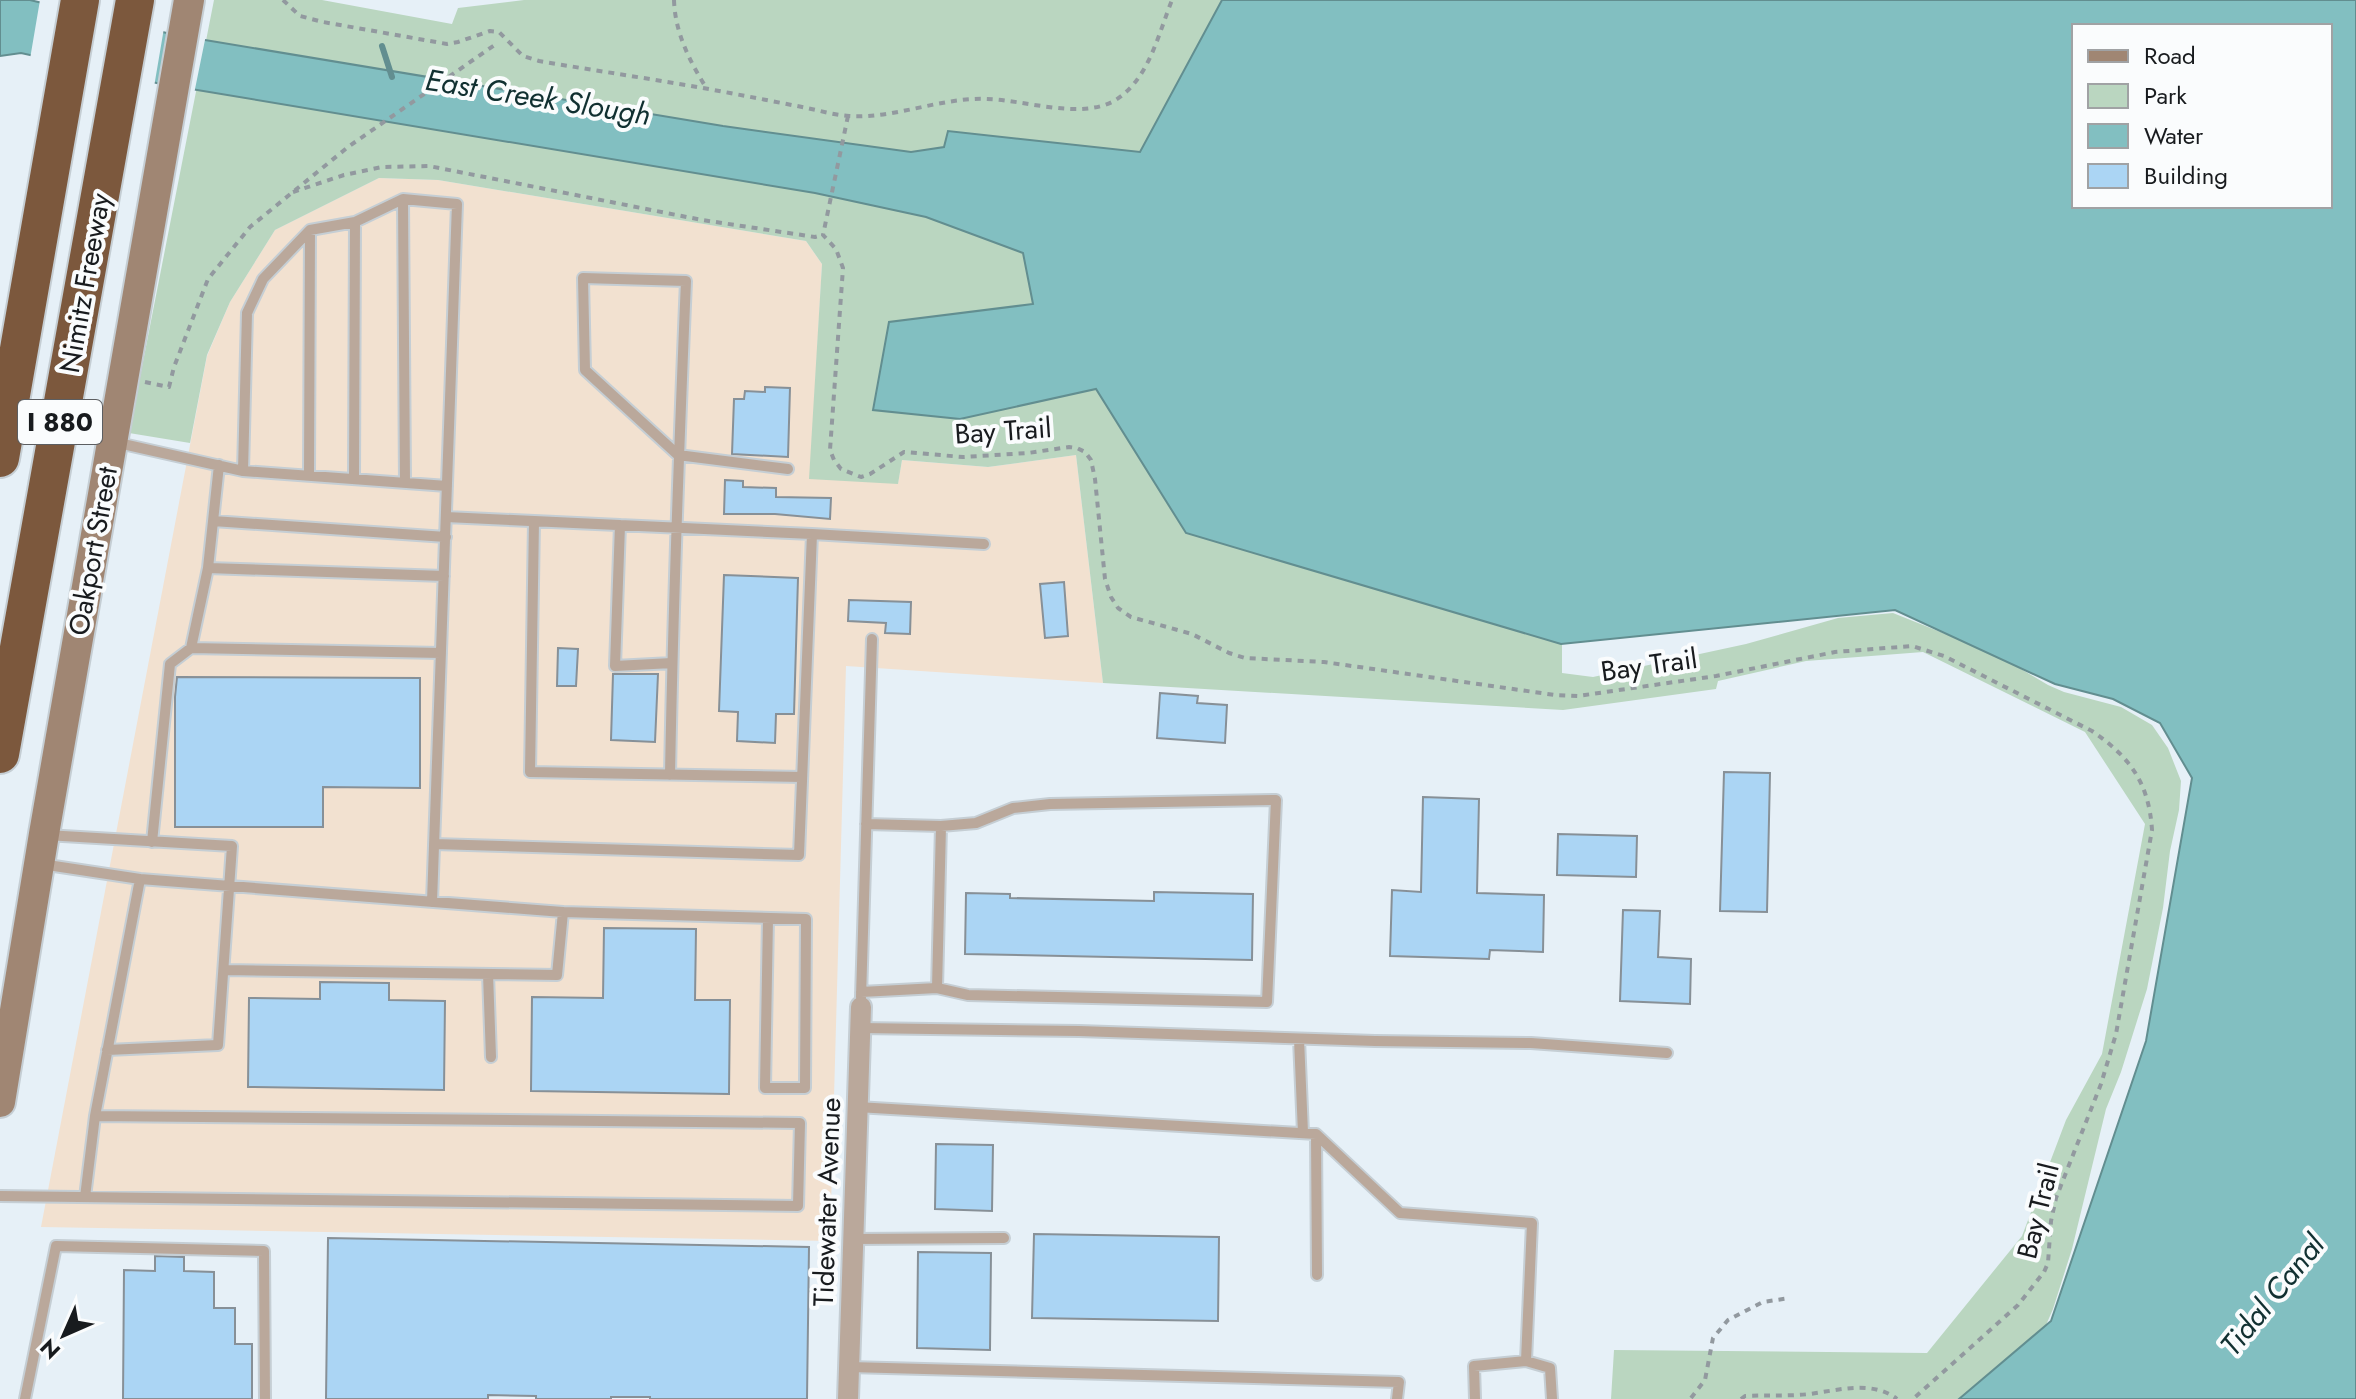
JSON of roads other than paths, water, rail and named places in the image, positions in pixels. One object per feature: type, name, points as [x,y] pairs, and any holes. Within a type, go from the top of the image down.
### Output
[{"type":"highway","name":"Nimitz Freeway","points":[[0,458],[80,0]]},
{"type":"highway","name":"Nimitz Freeway","points":[[0,754],[135,3]]},
{"type":"main road","name":"Oakport Street","points":[[0,1102],[111,441],[188,7]]},
{"type":"street","name":"Tidewater Avenue","points":[[848,1399],[860,1009]]},
{"type":"lane","points":[[403,199],[405,483]]},
{"type":"lane","points":[[243,471],[247,313],[263,279],[310,230],[355,222],[403,199],[457,204],[432,902]]},
{"type":"lane","points":[[354,479],[355,222]]},
{"type":"lane","points":[[309,475],[310,230]]},
{"type":"lane","points":[[670,775],[675,528],[678,455],[686,281],[583,278],[585,370],[678,455],[788,469]]},
{"type":"lane","points":[[111,441],[243,471],[447,486]]},
{"type":"lane","points":[[191,648],[208,568],[219,465]]},
{"type":"lane","points":[[446,517],[984,544]]},
{"type":"lane","points":[[213,521],[446,537]]},
{"type":"lane","points":[[534,521],[530,772],[802,777]]},
{"type":"lane","points":[[620,525],[615,666],[672,663]]},
{"type":"lane","points":[[434,844],[799,855],[812,534]]},
{"type":"lane","points":[[208,568],[444,576]]},
{"type":"lane","points":[[860,1009],[872,639]]},
{"type":"lane","points":[[152,842],[170,664],[191,648],[441,653]]},
{"type":"lane","points":[[860,1009],[937,988],[968,995],[1267,1002],[1276,800],[1050,804],[1013,808],[976,823],[941,826],[866,824]]},
{"type":"lane","points":[[937,988],[941,826]]},
{"type":"lane","points":[[42,849],[152,842],[232,846],[218,1045],[107,1050]]},
{"type":"lane","points":[[42,849],[140,879],[563,912],[806,919],[805,1088],[765,1088],[768,918]]},
{"type":"lane","points":[[85,1197],[95,1116],[140,879]]},
{"type":"lane","points":[[224,970],[557,975],[563,912]]},
{"type":"lane","points":[[488,974],[491,1057]]},
{"type":"lane","points":[[860,1009],[1079,1031],[1531,1043],[1667,1053]]},
{"type":"lane","points":[[1299,1039],[1303,1133]]},
{"type":"lane","points":[[857,1107],[1316,1134],[1400,1213],[1532,1223],[1526,1361]]},
{"type":"lane","points":[[0,1196],[798,1206],[800,1123],[95,1116]]},
{"type":"lane","points":[[1316,1134],[1317,1275]]},
{"type":"lane","points":[[854,1239],[1004,1238]]},
{"type":"lane","points":[[25,1399],[56,1246],[264,1251],[265,1399]]},
{"type":"lane","points":[[1475,1399],[1474,1366],[1526,1361],[1550,1368],[1552,1399]]},
{"type":"lane","points":[[849,1367],[1399,1382],[1397,1399]]},
{"type":"water","points":[[0,0],[30,0],[175,35],[723,126],[911,152],[944,147],[948,131],[1140,152],[1222,0],[2356,0],[2356,1399],[1959,1399],[2051,1321],[2146,1041],[2192,778],[2160,723],[2113,699],[2055,684],[1895,610],[1561,644],[1186,533],[1096,389],[960,419],[873,410],[889,322],[1033,304],[1023,253],[926,217],[815,193],[161,84],[21,53],[0,56]]},
{"type":"waterway","points":[[382,46],[392,77]]},
{"type":"water label","name":"East Creek Slough","points":[[538,97]]},
{"type":"water label","name":"Tidal Canal","points":[[2272,1295]]}]
